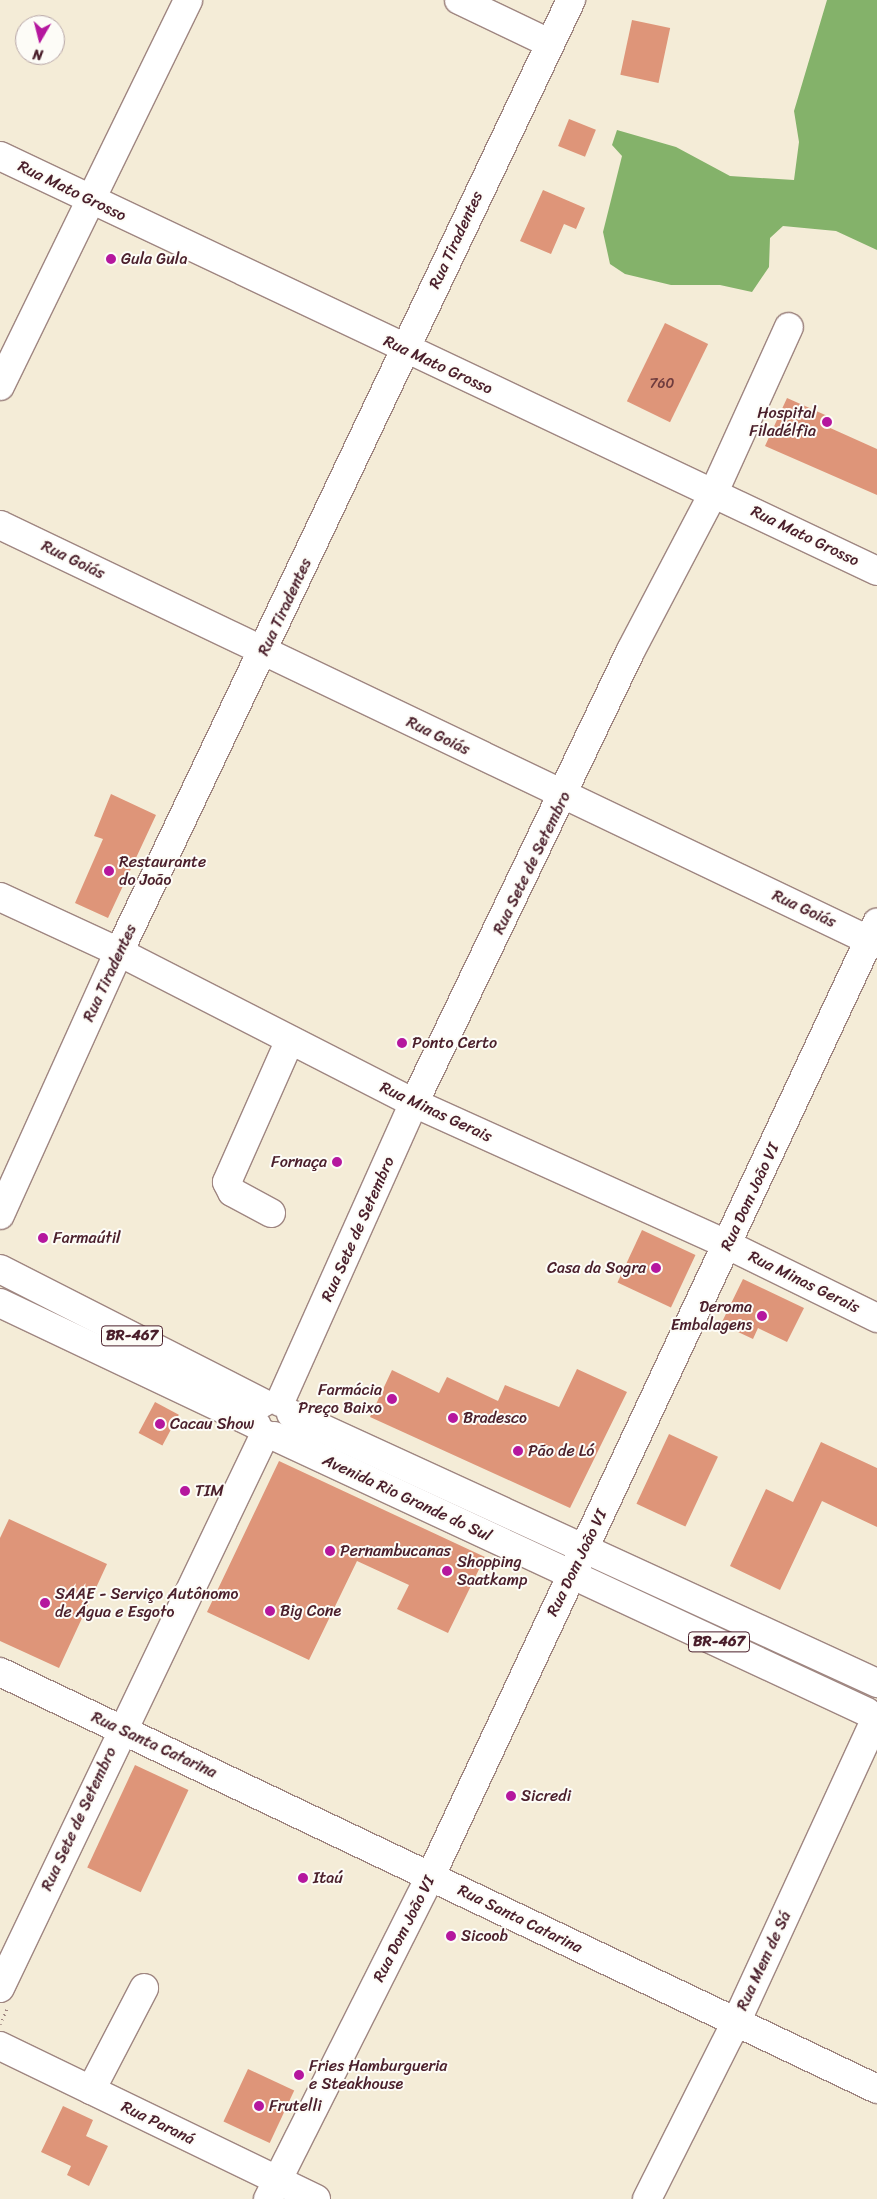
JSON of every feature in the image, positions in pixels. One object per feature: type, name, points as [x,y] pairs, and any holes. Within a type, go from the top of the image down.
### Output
[{"type":"street","points":[[0,386],[88,200],[188,0]]},
{"type":"street","points":[[459,0],[549,43]]},
{"type":"street","name":"Rua Tiradentes","points":[[0,1215],[119,952],[264,652],[404,350],[571,0]]},
{"type":"street","name":"Rua Mato Grosso","points":[[0,156],[88,200],[404,350],[714,492],[877,571]]},
{"type":"street","name":"Rua Sete de Setembro","points":[[0,1988],[120,1730],[272,1419],[414,1104],[564,797],[631,650],[714,492],[789,327]]},
{"type":"street","name":"Rua Goiás","points":[[0,525],[564,797],[874,936]]},
{"type":"street","name":"Rua Minas Gerais","points":[[0,897],[119,952],[414,1104],[728,1245],[877,1318]]},
{"type":"street","name":"Rua Dom João VI","points":[[272,2189],[431,1876],[571,1573],[586,1546],[874,936]]},
{"type":"street","points":[[271,1213],[232,1192],[227,1182],[290,1040]]},
{"type":"street","name":"Avenida Rio Grande do Sul","points":[[0,1269],[272,1419],[571,1573],[874,1710]]},
{"type":"street","name":"Avenida Rio Grande do Sul","points":[[0,1303],[272,1419],[586,1546],[877,1683]]},
{"type":"street","name":"Rua Santa Catarina","points":[[0,1672],[877,2089]]},
{"type":"street","name":"Rua Mem de Sá","points":[[647,2199],[736,2022],[874,1710]]},
{"type":"street","points":[[90,2090],[144,1988]]},
{"type":"street","name":"Rua Paraná","points":[[0,2046],[90,2090],[272,2189],[316,2199]]},
{"type":"green space","points":[[827,0],[877,0],[877,250],[836,231],[783,226],[770,238],[769,267],[752,292],[720,285],[671,285],[625,274],[610,264],[603,232],[622,156],[612,145],[617,130],[676,147],[730,176],[794,180],[799,142],[794,111]]},
{"type":"building","points":[[632,20],[670,28],[659,83],[620,75]]},
{"type":"building","points":[[569,119],[596,130],[585,157],[558,146]]},
{"type":"building","points":[[543,190],[585,208],[576,229],[564,224],[551,254],[520,241]]},
{"type":"building","points":[[665,323],[708,344],[670,422],[627,401]]},
{"type":"building","points":[[787,398],[832,418],[828,427],[877,449],[877,495],[765,446]]},
{"type":"building","name":"Restaurante do João","points":[[111,794],[156,815],[108,918],[75,903],[103,839],[94,836]]},
{"type":"building","name":"Casa da Sogra","points":[[642,1230],[695,1255],[671,1308],[617,1283]]},
{"type":"building","name":"Deroma Embalagens","points":[[743,1279],[804,1308],[787,1342],[758,1328],[753,1339],[721,1324]]},
{"type":"building","points":[[577,1369],[627,1392],[570,1508],[370,1417],[392,1370],[439,1393],[447,1377],[498,1401],[505,1385],[559,1407]]},
{"type":"building","name":"Cacau Show","points":[[155,1402],[179,1415],[162,1446],[139,1433]]},
{"type":"building","points":[[669,1434],[718,1457],[685,1527],[636,1504]]},
{"type":"building","points":[[821,1442],[877,1468],[877,1527],[822,1501],[780,1590],[730,1566],[766,1489],[793,1502]]},
{"type":"building","points":[[279,1461],[485,1557],[448,1633],[397,1609],[409,1585],[357,1561],[309,1660],[207,1612]]},
{"type":"building","name":"SAAE - Serviço Autônomo de Água e Esgoto","points":[[9,1519],[107,1564],[59,1668],[0,1641],[0,1538]]},
{"type":"building","points":[[135,1765],[188,1790],[141,1892],[87,1867]]},
{"type":"building","name":"Frutelli","points":[[248,2069],[294,2091],[270,2143],[223,2122]]},
{"type":"building","points":[[63,2106],[93,2120],[86,2136],[108,2146],[89,2186],[67,2175],[71,2166],[41,2152]]},
{"type":"place","name":"Gula Gula","points":[[111,259]]},
{"type":"place","name":"Hospital Filadélfia","points":[[827,422]]},
{"type":"place","name":"Restaurante do João","points":[[109,871]]},
{"type":"place","name":"Ponto Certo","points":[[402,1043]]},
{"type":"place","name":"Fornaça","points":[[337,1162]]},
{"type":"place","name":"Farmaútil","points":[[43,1238]]},
{"type":"place","name":"Casa da Sogra","points":[[656,1268]]},
{"type":"place","name":"Deroma Embalagens","points":[[762,1316]]},
{"type":"place","name":"Farmácia Preço Baixo","points":[[392,1399]]},
{"type":"place","name":"Bradesco","points":[[453,1418]]},
{"type":"place","name":"Cacau Show","points":[[160,1424]]},
{"type":"place","name":"Pão de Ló","points":[[518,1451]]},
{"type":"place","name":"TIM","points":[[185,1491]]},
{"type":"place","name":"Pernambucanas","points":[[330,1551]]},
{"type":"place","name":"Shopping Saatkamp","points":[[447,1571]]},
{"type":"place","name":"SAAE - Serviço Autônomo de Água e Esgoto","points":[[45,1603]]},
{"type":"place","name":"Big Cone","points":[[270,1611]]},
{"type":"place","name":"Sicredi","points":[[511,1796]]},
{"type":"place","name":"Itaú","points":[[303,1878]]},
{"type":"place","name":"Sicoob","points":[[451,1936]]},
{"type":"place","name":"Fries Hamburgueria e Steakhouse","points":[[299,2075]]},
{"type":"place","name":"Frutelli","points":[[259,2106]]}]
